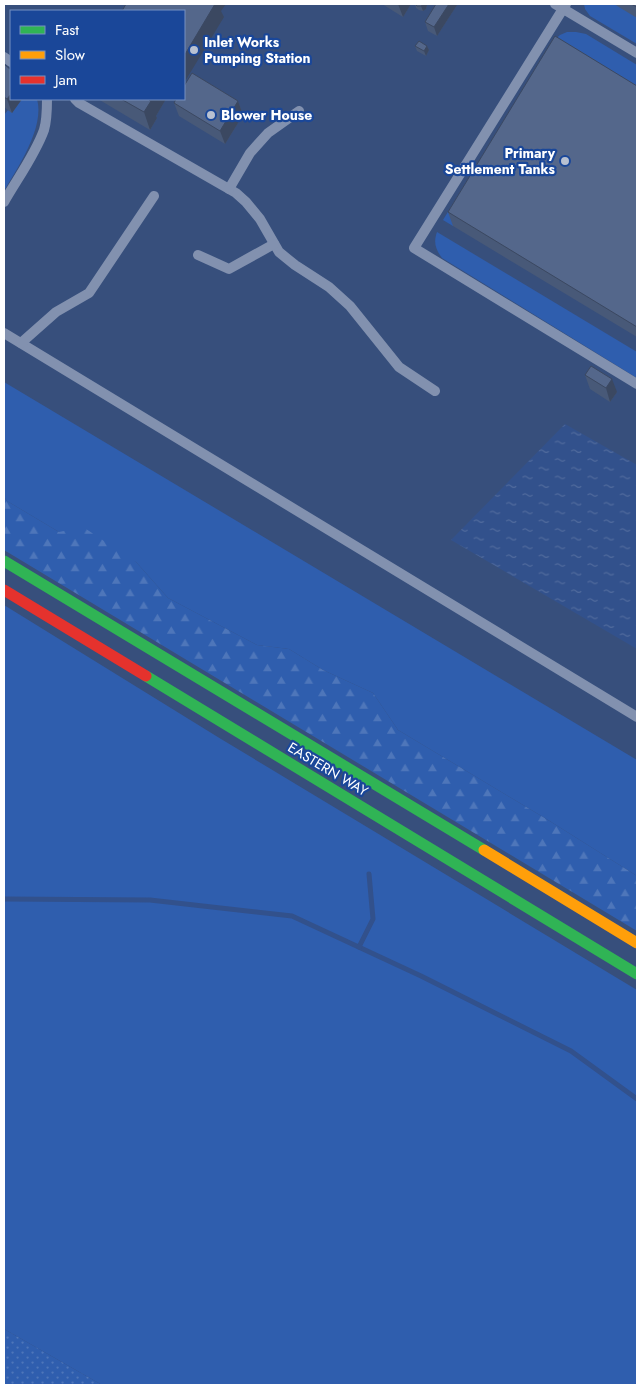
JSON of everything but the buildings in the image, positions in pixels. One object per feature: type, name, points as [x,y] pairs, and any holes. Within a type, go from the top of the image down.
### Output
[{"type":"main road","name":"EASTERN WAY","points":[[4,561],[113,641],[637,974]]},
{"type":"main road","name":"EASTERN WAY","points":[[4,590],[113,641],[637,943]]},
{"type":"lane","points":[[637,53],[562,5],[414,248],[637,384]]},
{"type":"lane","points":[[4,202],[31,157],[44,130],[47,100]]},
{"type":"lane","points":[[76,100],[229,189],[246,202],[260,219],[279,252],[329,287],[350,306],[399,367],[435,391]]},
{"type":"lane","points":[[229,189],[250,153],[268,133],[299,111]]},
{"type":"lane","points":[[21,343],[56,312],[89,293],[154,196]]},
{"type":"lane","points":[[198,255],[229,269],[274,244]]},
{"type":"lane","points":[[4,333],[637,717]]},
{"type":"green space","points":[[584,4],[637,4],[637,44],[590,16]]},
{"type":"green space","points":[[567,32],[586,34],[637,65],[637,96],[453,226],[443,220],[551,43]]},
{"type":"green space","points":[[21,100],[37,100],[37,122],[34,134],[23,159],[4,191],[4,115],[8,110],[12,112]]},
{"type":"green space","points":[[437,232],[637,352],[637,378],[442,258],[436,246]]},
{"type":"green space","points":[[4,382],[637,760],[637,876],[398,730],[373,693],[323,670],[289,649],[257,645],[168,598],[136,562],[59,532],[7,501],[4,497]]},
{"type":"green space","points":[[4,497],[7,501],[59,532],[83,527],[136,562],[168,598],[257,645],[289,649],[323,670],[373,693],[398,730],[637,876],[637,931],[4,550]]},
{"type":"green space","points":[[4,605],[221,739],[637,990],[637,1385],[102,1385],[4,1329]]},
{"type":"green space","points":[[4,1329],[102,1385],[4,1385]]},
{"type":"water","points":[[565,424],[637,465],[637,649],[451,540]]},
{"type":"waterway","points":[[359,947],[373,919],[369,874]]},
{"type":"waterway","points":[[4,899],[150,900],[292,916],[421,976],[571,1051],[637,1099]]},
{"type":"traffic: fast","points":[[4,561],[484,850]]},
{"type":"traffic: fast","points":[[146,676],[637,974]]},
{"type":"traffic: slow","points":[[484,850],[637,943]]},
{"type":"traffic: jam","points":[[4,590],[146,676]]},
{"type":"place","name":"Inlet Works Pumping Station","points":[[194,50]]},
{"type":"place","name":"Blower House","points":[[211,115]]},
{"type":"place","name":"Primary Settlement Tanks","points":[[565,161]]}]
